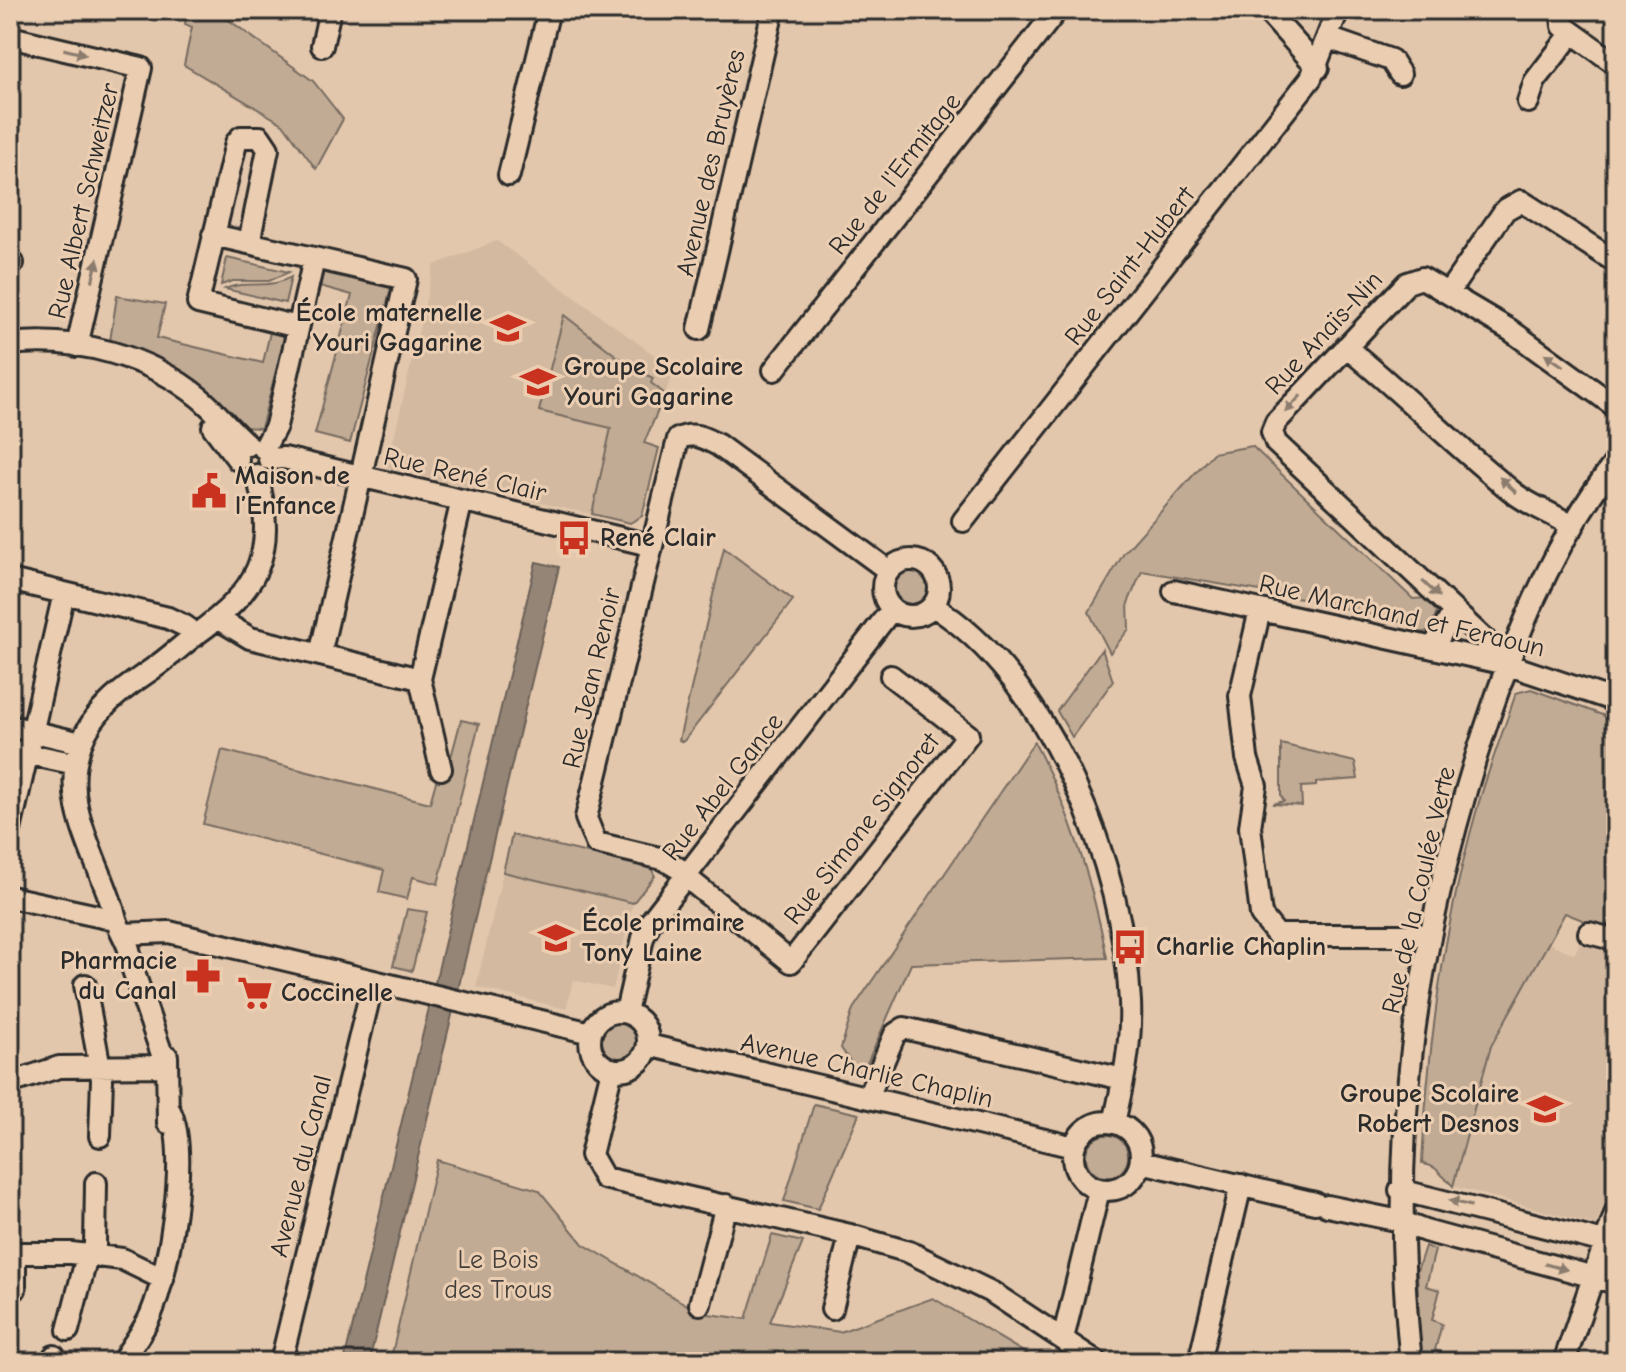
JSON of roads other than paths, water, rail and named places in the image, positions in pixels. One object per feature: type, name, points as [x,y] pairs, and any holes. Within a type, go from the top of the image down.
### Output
[{"type":"street","points":[[322,46],[330,10]]},
{"type":"street","points":[[509,175],[549,10]]},
{"type":"street","name":"Avenue des Bruyères","points":[[699,329],[773,10]]},
{"type":"street","name":"Rue de l'Ermitage","points":[[774,370],[1057,10]]},
{"type":"street","points":[[1266,10],[1318,68]]},
{"type":"street","name":"Rue Saint-Hubert","points":[[963,521],[1318,68],[1338,10]]},
{"type":"street","points":[[1561,10],[1563,26],[1616,64]]},
{"type":"street","points":[[1528,102],[1535,81],[1572,33]]},
{"type":"street","name":"Rue Albert Schweitzer","points":[[10,37],[141,68],[77,346]]},
{"type":"street","points":[[1328,38],[1391,60],[1400,74]]},
{"type":"street","points":[[249,243],[268,149],[260,137],[241,137],[236,143],[198,303],[298,327]]},
{"type":"street","points":[[1448,293],[1505,210],[1521,201],[1616,262]]},
{"type":"street","points":[[213,235],[406,279],[320,655]]},
{"type":"street","points":[[255,458],[276,426],[314,259]]},
{"type":"street","name":"Rue Anaïs-Nin","points":[[1506,664],[1276,443],[1272,432],[1276,422],[1412,280],[1430,280],[1573,373],[1616,407]]},
{"type":"street","points":[[10,344],[77,346],[128,358],[166,375],[201,399],[255,458],[266,515],[261,558],[241,596],[220,620],[117,694],[95,718],[75,741],[63,792],[66,821],[99,899],[123,936],[166,1066],[170,1111],[168,1162],[175,1194],[171,1224],[157,1276],[123,1360]]},
{"type":"street","points":[[1346,347],[1398,389],[1443,436],[1498,476],[1513,492],[1573,527]]},
{"type":"street","points":[[10,353],[74,355],[124,367],[157,382],[255,458]]},
{"type":"street","name":"Rue Jean Renoir","points":[[687,875],[663,859],[596,843],[586,818],[678,439],[688,434],[718,445],[889,571]]},
{"type":"street","name":"Rue René Clair","points":[[255,458],[284,458],[650,545]]},
{"type":"street","name":"Rue de la Coulée Verte","points":[[1411,1362],[1400,1190],[1407,1077],[1429,935],[1466,791],[1506,664],[1539,585],[1616,461]]},
{"type":"street","points":[[441,769],[420,679],[462,500]]},
{"type":"street","points":[[903,561],[927,565],[938,579],[939,589],[933,606],[926,612],[909,616],[892,609],[883,595],[889,571],[903,561]]},
{"type":"street","points":[[10,580],[168,618],[185,626],[195,636]]},
{"type":"street","name":"Rue Marchand et Feraoun","points":[[1174,591],[1506,664],[1616,701]]},
{"type":"street","points":[[10,830],[18,752],[32,731],[64,593]]},
{"type":"street","points":[[933,606],[976,638],[1017,681],[1051,734],[1079,797],[1110,884],[1124,945],[1130,1033],[1114,1123]]},
{"type":"street","name":"Rue Abel Gance","points":[[626,1012],[643,938],[651,921],[892,609]]},
{"type":"street","points":[[1260,610],[1240,696],[1247,758],[1256,786],[1250,827],[1261,915],[1277,935],[1429,935]]},
{"type":"street","points":[[1433,648],[1454,611]]},
{"type":"street","points":[[220,620],[250,638],[420,679]]},
{"type":"street","name":"Rue Simone Signoret","points":[[687,875],[791,962],[968,735],[891,676]]},
{"type":"street","points":[[10,726],[75,741]]},
{"type":"street","points":[[18,752],[70,762]]},
{"type":"street","points":[[10,897],[123,936],[169,932],[591,1033]]},
{"type":"street","points":[[1589,933],[1616,940]]},
{"type":"street","name":"Avenue du Canal","points":[[281,1362],[373,982]]},
{"type":"street","points":[[85,985],[101,1067],[100,1136]]},
{"type":"street","points":[[626,1012],[641,1021],[648,1045],[645,1054],[631,1068],[612,1069],[596,1059],[590,1042],[591,1033],[608,1014],[626,1012]]},
{"type":"street","points":[[868,1097],[895,1034],[904,1028],[1123,1079]]},
{"type":"street","name":"Avenue Charlie Chaplin","points":[[648,1045],[1074,1147]]},
{"type":"street","points":[[10,1083],[59,1067],[166,1066]]},
{"type":"street","points":[[612,1069],[591,1155],[604,1178],[850,1235],[909,1252],[964,1277],[1097,1362]]},
{"type":"street","points":[[1114,1123],[1124,1126],[1138,1141],[1141,1162],[1130,1181],[1110,1190],[1099,1190],[1081,1178],[1075,1169],[1074,1147],[1085,1130],[1094,1125],[1114,1123]]},
{"type":"street","points":[[1141,1162],[1400,1221],[1616,1283]]},
{"type":"street","points":[[68,1330],[85,1264],[93,1255],[96,1183]]},
{"type":"street","points":[[1199,1362],[1241,1185]]},
{"type":"street","points":[[1063,1339],[1099,1190]]},
{"type":"street","points":[[1400,1190],[1610,1244]]},
{"type":"street","points":[[700,1304],[726,1205]]},
{"type":"street","points":[[1564,1362],[1593,1277],[1610,1244],[1616,1211]]},
{"type":"street","points":[[1500,1252],[1510,1217]]},
{"type":"street","points":[[832,1309],[850,1235]]},
{"type":"street","points":[[15,1289],[12,1253],[93,1255],[122,1259],[157,1276]]},
{"type":"place","name":"École maternelle Youri Gagarine","points":[[508,328]]},
{"type":"place","name":"Groupe Scolaire Youri Gagarine","points":[[538,382]]},
{"type":"place","name":"Maison de l’Enfance","points":[[209,491]]},
{"type":"place","name":"René Clair","points":[[574,538]]},
{"type":"place","name":"École primaire Tony Laine","points":[[556,938]]},
{"type":"place","name":"Charlie Chaplin","points":[[1130,947]]},
{"type":"place","name":"Pharmacie du Canal","points":[[203,976]]},
{"type":"place","name":"Coccinelle","points":[[255,993]]},
{"type":"place","name":"Groupe Scolaire Robert Desnos","points":[[1545,1109]]},
{"type":"park label","name":"Le Bois des Trous","points":[[498,1275]]}]
